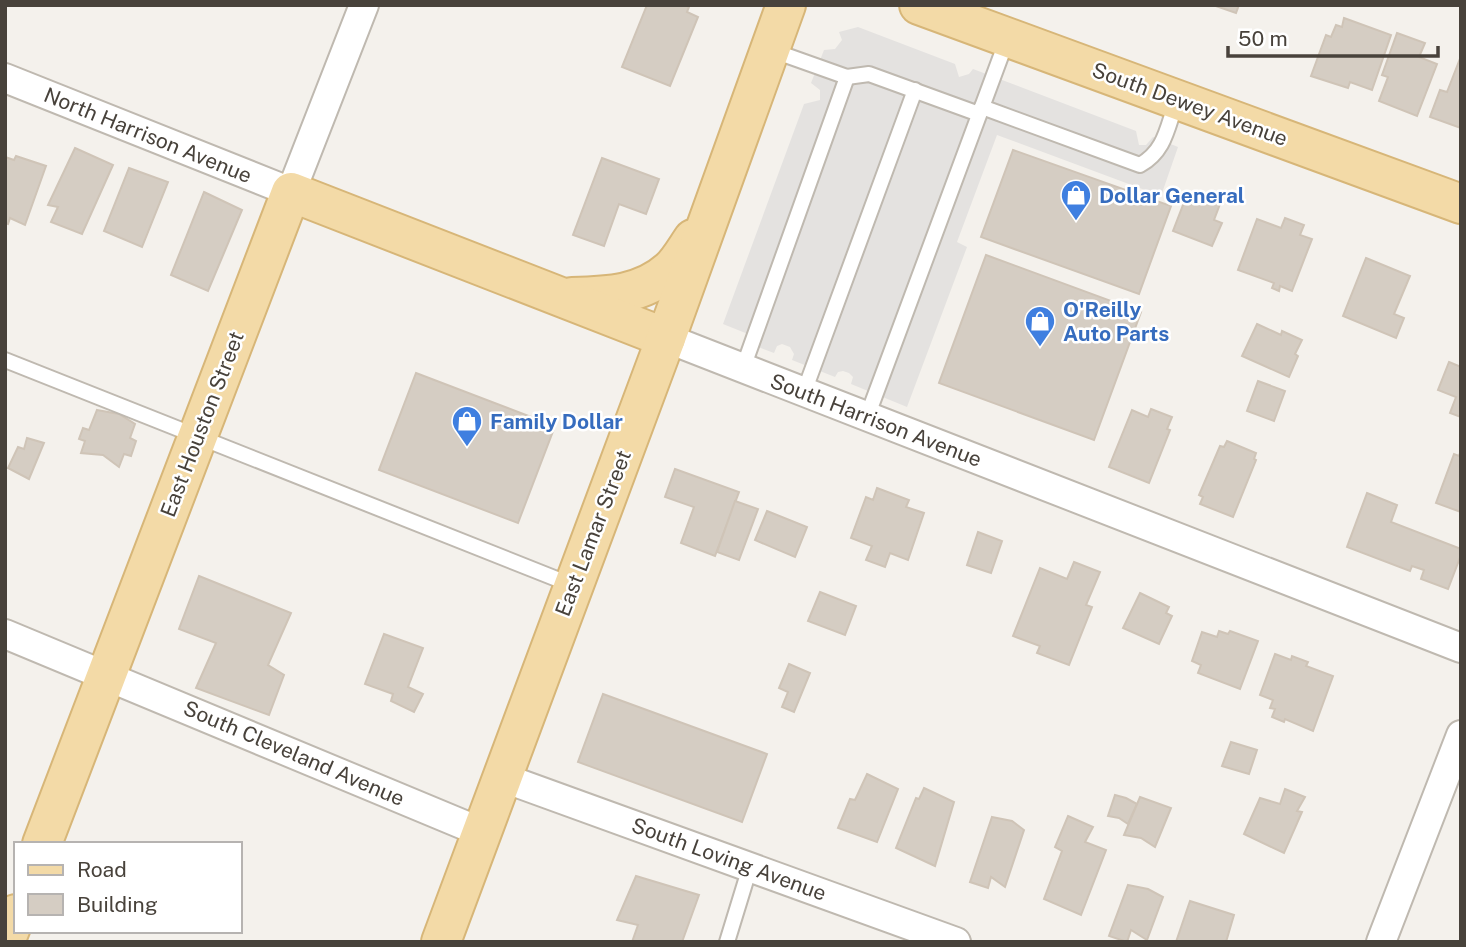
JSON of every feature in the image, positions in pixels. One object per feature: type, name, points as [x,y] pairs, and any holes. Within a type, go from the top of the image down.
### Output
[{"type":"main road","name":"East Lamar Street","points":[[441,942],[666,338],[786,5]]},
{"type":"main road","name":"South Dewey Avenue","points":[[919,5],[1461,204]]},
{"type":"main road","name":"South Harrison Avenue","points":[[291,192],[666,338]]},
{"type":"main road","name":"East Houston Street","points":[[43,842],[291,192]]},
{"type":"main road","points":[[560,297],[608,296],[641,289],[671,269],[711,215]]},
{"type":"main road","points":[[5,942],[14,919]]},
{"type":"street","name":"East Houston Street","points":[[291,192],[364,5]]},
{"type":"street","name":"North Harrison Avenue","points":[[5,78],[291,192]]},
{"type":"street","name":"South Harrison Avenue","points":[[666,338],[1461,648]]},
{"type":"street","name":"South Cleveland Avenue","points":[[5,634],[481,832]]},
{"type":"street","points":[[1381,942],[1461,735]]},
{"type":"street","name":"South Loving Avenue","points":[[502,777],[956,942]]},
{"type":"lane","points":[[867,417],[1008,37]]},
{"type":"lane","points":[[770,50],[847,77],[869,74],[1140,165],[1154,157],[1162,144],[1177,100]]},
{"type":"lane","points":[[743,368],[847,77]]},
{"type":"lane","points":[[804,392],[915,90]]},
{"type":"lane","points":[[5,360],[573,586]]},
{"type":"lane","points":[[727,942],[750,867]]},
{"type":"shaded area","points":[[858,27],[955,64],[959,77],[969,74],[973,69],[1136,131],[1139,145],[1146,145],[1153,137],[1178,147],[1161,196],[997,135],[957,242],[967,247],[907,407],[851,384],[853,377],[849,373],[838,372],[835,377],[792,360],[794,354],[790,347],[782,344],[777,346],[774,353],[745,342],[748,334],[723,324],[804,104],[820,100],[820,90],[811,83],[824,50],[835,49],[842,40],[839,32]]},
{"type":"building","points":[[647,5],[685,5],[689,7],[687,12],[698,17],[670,86],[622,67]]},
{"type":"building","points":[[1213,5],[1239,5],[1236,13]]},
{"type":"building","points":[[1344,18],[1391,35],[1372,90],[1350,82],[1348,88],[1311,76],[1326,35],[1331,37],[1336,25],[1342,27]]},
{"type":"building","points":[[1397,33],[1425,43],[1419,57],[1437,64],[1417,116],[1379,101],[1388,77],[1382,75]]},
{"type":"building","points":[[1461,56],[1461,128],[1430,117],[1440,90],[1447,92]]},
{"type":"building","points":[[75,148],[113,165],[82,234],[51,222],[58,207],[48,205]]},
{"type":"building","name":"Dollar General","points":[[1013,150],[1171,206],[1139,294],[981,237]]},
{"type":"building","points":[[16,156],[46,166],[25,225],[10,218],[8,224],[5,223],[5,157],[14,160]]},
{"type":"building","points":[[602,158],[659,179],[646,214],[619,204],[604,246],[573,235]]},
{"type":"building","points":[[129,168],[168,182],[142,247],[104,231]]},
{"type":"building","points":[[204,192],[242,210],[208,291],[171,275]]},
{"type":"building","points":[[1188,192],[1220,204],[1214,220],[1222,223],[1212,246],[1173,231]]},
{"type":"building","points":[[1285,218],[1304,225],[1300,235],[1312,239],[1292,291],[1280,286],[1279,291],[1272,288],[1274,283],[1238,270],[1257,219],[1281,228]]},
{"type":"building","name":"O'Reilly Auto Parts","points":[[986,255],[1141,312],[1094,440],[939,383]]},
{"type":"building","points":[[1366,258],[1410,276],[1394,314],[1404,318],[1396,338],[1343,316]]},
{"type":"building","points":[[1257,324],[1281,335],[1282,331],[1302,340],[1289,377],[1242,356]]},
{"type":"building","points":[[1449,362],[1461,367],[1461,417],[1450,413],[1456,397],[1438,390]]},
{"type":"building","name":"Family Dollar","points":[[416,373],[555,426],[518,523],[379,470]]},
{"type":"building","points":[[1258,381],[1285,391],[1274,421],[1247,411]]},
{"type":"building","points":[[1151,409],[1172,417],[1167,429],[1170,430],[1149,483],[1109,467],[1132,410],[1148,417]]},
{"type":"building","points":[[97,410],[119,414],[135,424],[130,438],[136,441],[131,456],[124,454],[119,467],[103,455],[81,453],[85,441],[79,439],[83,428],[89,430]]},
{"type":"building","points":[[27,438],[44,443],[29,479],[8,468],[18,447],[24,449]]},
{"type":"building","points":[[1227,441],[1256,453],[1256,460],[1233,517],[1200,504],[1203,497],[1199,495],[1220,446],[1224,447]]},
{"type":"building","points":[[1461,450],[1461,512],[1436,503],[1454,454],[1459,456]]},
{"type":"building","points":[[675,469],[739,492],[715,556],[681,543],[694,507],[665,497]]},
{"type":"building","points":[[877,488],[909,500],[906,507],[924,513],[908,560],[890,553],[885,567],[866,560],[872,546],[851,538],[866,497],[873,500]]},
{"type":"building","points":[[1367,493],[1397,505],[1391,522],[1461,549],[1448,589],[1421,579],[1424,570],[1412,566],[1410,571],[1347,547]]},
{"type":"building","points":[[735,501],[758,509],[739,560],[717,552]]},
{"type":"building","points":[[767,511],[807,527],[795,557],[755,540]]},
{"type":"building","points":[[978,532],[1002,541],[991,573],[967,565]]},
{"type":"building","points":[[1074,562],[1100,572],[1086,605],[1092,607],[1069,665],[1037,653],[1040,646],[1013,636],[1040,568],[1067,579]]},
{"type":"building","points":[[199,576],[291,613],[268,665],[284,675],[269,715],[196,688],[216,643],[179,629]]},
{"type":"building","points":[[820,592],[856,606],[845,635],[808,621]]},
{"type":"building","points":[[1140,593],[1169,607],[1166,613],[1172,616],[1159,644],[1123,628]]},
{"type":"building","points":[[1219,631],[1228,634],[1230,631],[1258,641],[1240,689],[1198,673],[1201,665],[1192,661],[1202,632],[1217,637]]},
{"type":"building","points":[[384,634],[423,648],[408,687],[423,694],[414,712],[391,701],[393,694],[365,684]]},
{"type":"building","points":[[1275,654],[1308,662],[1306,666],[1333,676],[1313,731],[1285,719],[1284,722],[1272,717],[1275,709],[1270,708],[1273,700],[1260,695]]},
{"type":"building","points":[[789,664],[810,673],[794,712],[782,707],[788,692],[779,688]]},
{"type":"building","points":[[603,694],[767,754],[742,822],[578,762]]},
{"type":"building","points":[[1231,742],[1257,750],[1249,774],[1222,766]]},
{"type":"building","points":[[867,774],[898,789],[877,842],[838,828],[850,799],[855,800]]},
{"type":"building","points":[[924,788],[954,802],[935,866],[896,848],[916,798],[919,799]]},
{"type":"building","points":[[1285,789],[1305,797],[1297,811],[1302,812],[1284,853],[1244,834],[1260,798],[1280,804]]},
{"type":"building","points":[[1115,795],[1137,804],[1128,824],[1119,818],[1108,816]]},
{"type":"building","points":[[1140,797],[1171,808],[1155,847],[1141,838],[1124,835]]},
{"type":"building","points":[[1068,816],[1093,827],[1085,842],[1106,850],[1081,915],[1044,899],[1062,851],[1055,847]]},
{"type":"building","points":[[992,817],[1012,821],[1024,830],[1005,887],[991,877],[988,888],[970,882]]},
{"type":"building","points":[[636,876],[699,895],[682,942],[632,942],[638,925],[617,920]]},
{"type":"building","points":[[1128,885],[1148,889],[1163,897],[1147,940],[1131,930],[1127,942],[1109,936]]},
{"type":"building","points":[[1190,901],[1234,915],[1226,942],[1176,942]]},
{"type":"place","name":"Dollar General","points":[[1076,222]]},
{"type":"place","name":"O'Reilly Auto Parts","points":[[1040,348]]},
{"type":"place","name":"Family Dollar","points":[[467,448]]}]
